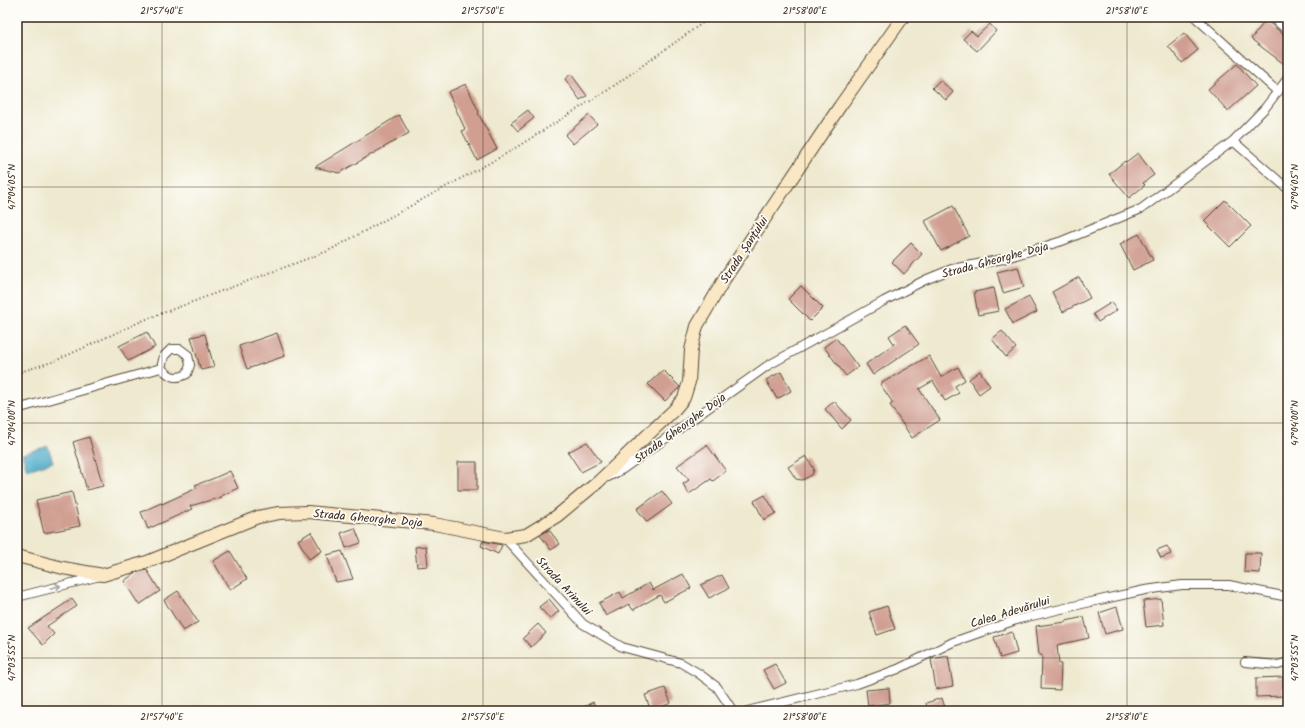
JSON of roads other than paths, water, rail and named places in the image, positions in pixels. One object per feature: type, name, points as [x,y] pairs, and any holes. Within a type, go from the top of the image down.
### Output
[{"type":"main road","name":"Strada Șanțului","points":[[598,482],[674,410],[684,398],[689,382],[691,350],[697,326],[721,284],[840,106],[903,17]]},
{"type":"main road","name":"Strada Gheorghe Doja","points":[[103,575],[147,562],[258,517],[279,513],[308,512],[434,524],[505,538],[526,534],[557,516],[598,482]]},
{"type":"main road","points":[[17,556],[63,568],[103,575]]},
{"type":"street","points":[[1195,17],[1278,92]]},
{"type":"street","points":[[1272,17],[1288,31]]},
{"type":"street","name":"Strada Gheorghe Doja","points":[[598,482],[623,469],[767,366],[925,280],[952,269],[1004,259],[1062,241],[1141,209],[1233,141],[1265,108],[1288,78]]},
{"type":"street","points":[[1233,141],[1288,189]]},
{"type":"street","points":[[17,409],[161,368]]},
{"type":"street","name":"Strada Arinului","points":[[505,538],[583,624],[622,647],[681,663],[698,672],[717,687],[733,711]]},
{"type":"street","name":"Strada Gheorghe Doja","points":[[17,597],[103,575]]},
{"type":"street","name":"Calea Adevărului","points":[[747,711],[857,684],[898,669],[953,642],[1019,619],[1145,590],[1182,585],[1229,585],[1288,597]]},
{"type":"street","points":[[1245,662],[1278,665],[1288,662]]},
{"type":"water","points":[[48,446],[53,462],[27,470],[22,454]]}]
